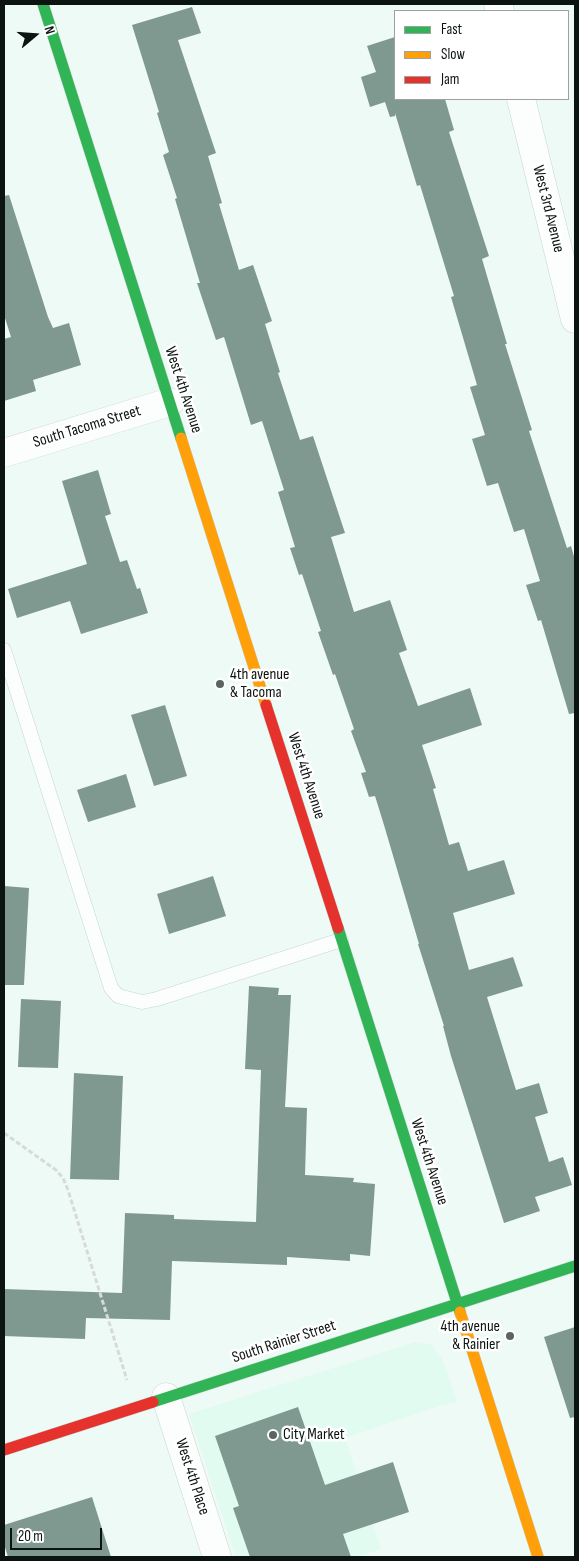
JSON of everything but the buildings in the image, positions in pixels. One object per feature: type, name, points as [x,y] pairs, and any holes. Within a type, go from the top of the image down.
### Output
[{"type":"street","name":"West 4th Avenue","points":[[43,4],[538,1557]]},
{"type":"street","name":"West 3rd Avenue","points":[[521,100],[575,319]]},
{"type":"street","name":"South Tacoma Street","points":[[4,453],[170,402]]},
{"type":"street","name":"South Rainier Street","points":[[4,1450],[575,1266]]},
{"type":"street","name":"West 4th Place","points":[[166,1397],[217,1557]]},
{"type":"lane","points":[[4,650],[111,988],[118,996],[142,1002],[341,940]]},
{"type":"path","points":[[4,1133],[56,1170],[65,1184],[135,1408]]},
{"type":"shaded area","points":[[415,1342],[431,1344],[442,1358],[457,1402],[439,1406],[345,1438],[381,1549],[357,1557],[236,1557],[189,1414]]},
{"type":"traffic: fast","points":[[43,4],[181,438]]},
{"type":"traffic: fast","points":[[338,928],[460,1312]]},
{"type":"traffic: fast","points":[[153,1402],[575,1266]]},
{"type":"traffic: slow","points":[[181,438],[266,705]]},
{"type":"traffic: slow","points":[[460,1312],[538,1557]]},
{"type":"traffic: jam","points":[[266,705],[338,928]]},
{"type":"traffic: jam","points":[[4,1450],[153,1402]]},
{"type":"place","name":"4th avenue & Tacoma","points":[[220,684]]},
{"type":"place","name":"4th avenue & Rainier","points":[[510,1336]]},
{"type":"place","name":"City Market","points":[[273,1435]]}]
